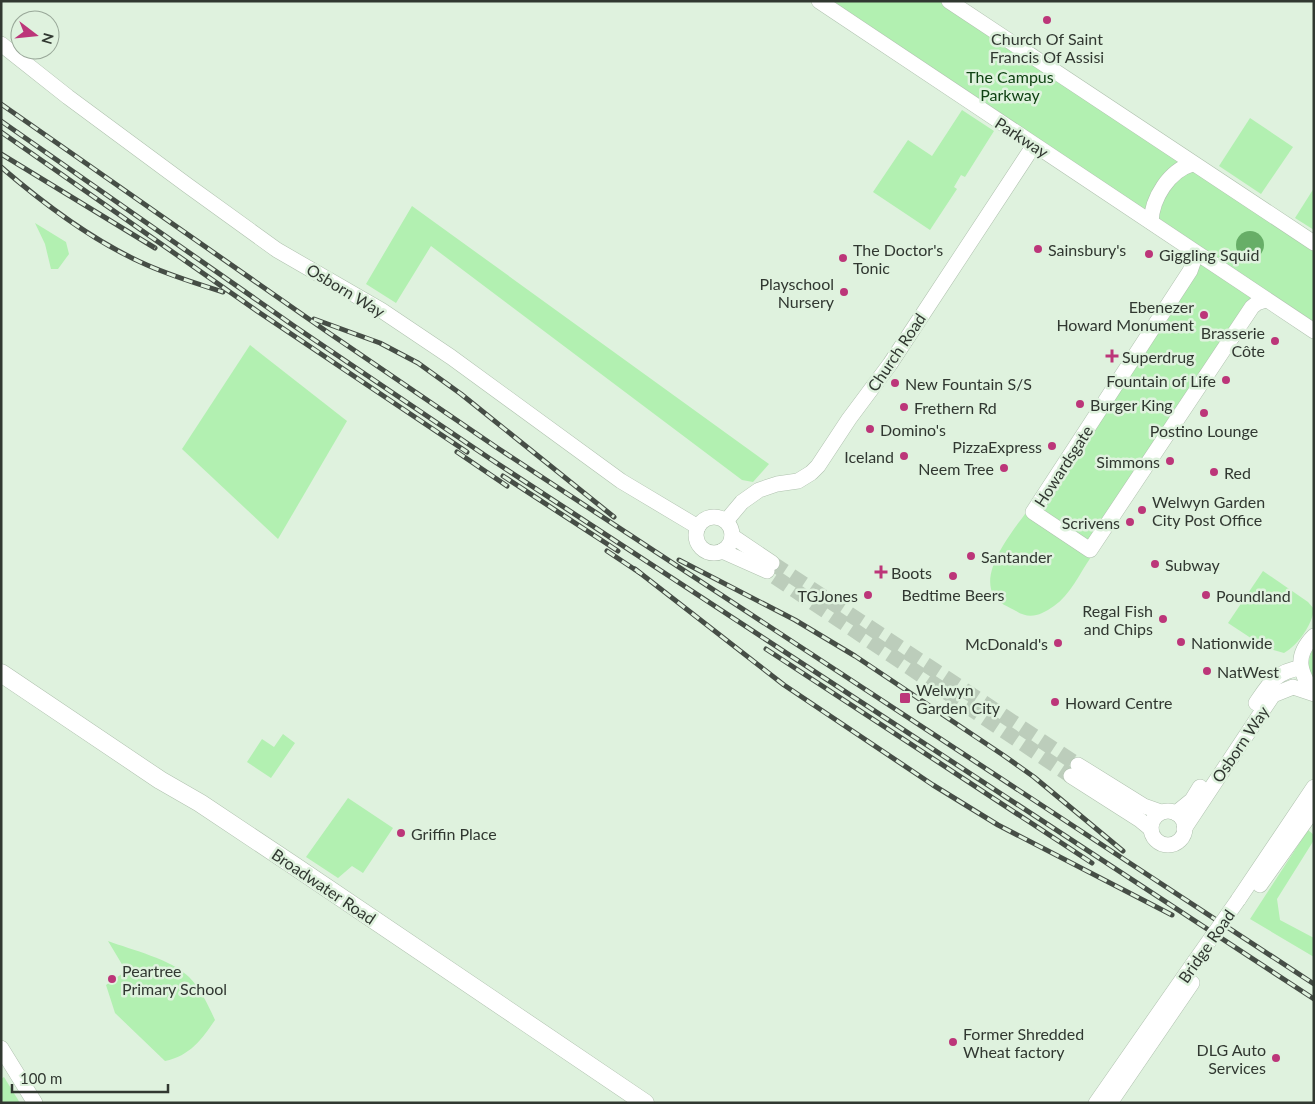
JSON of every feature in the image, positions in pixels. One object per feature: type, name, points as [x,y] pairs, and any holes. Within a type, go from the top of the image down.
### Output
[{"type":"main road","name":"Broadwater Road","points":[[1,673],[160,780],[200,803],[294,865],[644,1103]]},
{"type":"street","points":[[949,1],[1192,164],[1314,243]]},
{"type":"street","name":"Parkway","points":[[821,2],[1314,331]]},
{"type":"street","name":"Osborn Way","points":[[1,44],[68,97],[277,250],[381,310],[451,357],[621,481],[698,527]]},
{"type":"street","name":"Church Road","points":[[726,521],[742,502],[759,490],[777,484],[798,482],[818,466],[849,419],[890,364],[1034,145]]},
{"type":"street","points":[[1151,222],[1155,202],[1174,174],[1183,167],[1192,164]]},
{"type":"street","name":"Howardsgate","points":[[1196,254],[1190,271],[1033,512],[1090,550],[1252,307],[1266,300]]},
{"type":"street","points":[[722,552],[730,544],[731,530],[726,521],[721,518],[710,517],[701,522],[698,527],[696,538],[701,548],[711,553],[722,552],[770,567],[732,536]]},
{"type":"street","points":[[1314,636],[1302,655],[1301,668],[1302,675],[1314,693]]},
{"type":"street","name":"Osborn Way","points":[[1168,813],[1192,800],[1271,680],[1289,669],[1301,668]]},
{"type":"street","name":"Osborn Way","points":[[1184,828],[1273,695],[1293,688],[1314,693]]},
{"type":"street","points":[[1074,770],[1144,806],[1168,813],[1183,822],[1184,828],[1179,840],[1167,845],[1155,839],[1151,829],[1074,770]]},
{"type":"street","name":"Bridge Road","points":[[1242,903],[1314,787]]},
{"type":"street","name":"Bridge Road","points":[[1096,1103],[1242,903],[1314,809]]},
{"type":"street","points":[[1151,829],[1154,818],[1168,813]]},
{"type":"street","name":"Bridge Road","points":[[1110,1103],[1199,963]]},
{"type":"street","points":[[1,1048],[35,1103]]},
{"type":"green space","name":"The Campus Parkway","points":[[833,1],[941,1],[1180,160],[1148,212],[835,6]]},
{"type":"green space","points":[[962,110],[994,131],[965,177],[961,175],[954,187],[957,189],[930,230],[873,192],[908,140],[932,156]]},
{"type":"green space","points":[[1250,118],[1293,147],[1261,194],[1219,166]]},
{"type":"green space","points":[[1193,170],[1314,249],[1314,323],[1158,218],[1157,206],[1178,175]]},
{"type":"green space","points":[[1314,188],[1314,230],[1295,218]]},
{"type":"green space","points":[[412,206],[769,464],[753,482],[742,480],[431,246],[396,303],[366,284]]},
{"type":"green space","points":[[35,223],[66,242],[69,254],[58,269],[51,269],[45,244]]},
{"type":"green space","points":[[1199,261],[1256,299],[1090,540],[1086,540],[1041,511]]},
{"type":"green space","points":[[250,345],[347,421],[278,539],[182,449]]},
{"type":"green space","points":[[1025,514],[1091,557],[1070,590],[1060,601],[1045,612],[1031,616],[1021,614],[1001,603],[994,596],[990,586],[994,564],[999,553]]},
{"type":"green space","points":[[1263,571],[1308,602],[1314,609],[1304,634],[1284,653],[1266,648],[1228,623]]},
{"type":"green space","points":[[1314,648],[1314,684],[1309,666],[1311,652]]},
{"type":"green space","points":[[283,734],[295,743],[271,778],[247,762],[262,739],[274,747]]},
{"type":"green space","points":[[348,798],[393,828],[363,873],[352,866],[338,878],[306,857]]},
{"type":"green space","points":[[1308,830],[1314,835],[1314,840],[1277,899],[1280,920],[1314,938],[1314,957],[1250,919]]},
{"type":"green space","points":[[108,941],[172,965],[189,977],[197,987],[215,1020],[200,1040],[188,1051],[174,1059],[165,1061],[115,1013],[106,985],[126,971]]},
{"type":"green space","points":[[4,1077],[20,1103],[1,1103],[1,1079]]},
{"type":"shaded area","points":[[1250,231],[1260,235],[1264,245],[1260,255],[1250,259],[1240,255],[1236,245],[1240,235]]},
{"type":"tunnel","points":[[772,563],[1078,765]]},
{"type":"tunnel","points":[[775,577],[1071,776]]},
{"type":"railway","points":[[1,104],[496,447],[1314,984]]},
{"type":"railway","points":[[1,121],[294,326],[489,458],[1314,999]]},
{"type":"railway","points":[[1,132],[257,311],[467,452]]},
{"type":"railway","points":[[1,154],[155,248]]},
{"type":"railway","points":[[1,167],[71,222],[127,256],[185,280],[223,292]]},
{"type":"railway","points":[[314,319],[380,343],[418,363],[461,394],[614,517]]},
{"type":"railway","points":[[457,452],[507,486]]},
{"type":"railway","points":[[503,476],[618,551]]},
{"type":"railway","points":[[607,551],[640,573]]},
{"type":"railway","points":[[679,560],[795,620],[855,656],[1034,777],[1123,851]]},
{"type":"railway","points":[[635,569],[784,685],[933,785],[998,825],[1172,915]]},
{"type":"railway","points":[[766,649],[1092,863]]},
{"type":"place","name":"Church Of Saint Francis Of Assisi","points":[[1047,20]]},
{"type":"place","name":"Sainsbury's","points":[[1038,249]]},
{"type":"place","name":"Giggling Squid","points":[[1149,254]]},
{"type":"place","name":"The Doctor's Tonic","points":[[843,258]]},
{"type":"place","name":"Playschool Nursery","points":[[844,292]]},
{"type":"place","name":"Ebenezer Howard Monument","points":[[1204,315]]},
{"type":"place","name":"Brasserie Côte","points":[[1275,341]]},
{"type":"place","name":"Superdrug","points":[[1112,356]]},
{"type":"place","name":"Fountain of Life","points":[[1226,380]]},
{"type":"place","name":"New Fountain S/S","points":[[895,383]]},
{"type":"place","name":"Burger King","points":[[1080,404]]},
{"type":"place","name":"Frethern Rd","points":[[904,407]]},
{"type":"place","name":"Postino Lounge","points":[[1204,413]]},
{"type":"place","name":"Domino's","points":[[870,429]]},
{"type":"place","name":"PizzaExpress","points":[[1052,446]]},
{"type":"place","name":"Iceland","points":[[904,456]]},
{"type":"place","name":"Simmons","points":[[1170,461]]},
{"type":"place","name":"Neem Tree","points":[[1004,468]]},
{"type":"place","name":"Red","points":[[1214,472]]},
{"type":"place","name":"Welwyn Garden City Post Office","points":[[1142,510]]},
{"type":"place","name":"Scrivens","points":[[1130,522]]},
{"type":"place","name":"Santander","points":[[971,556]]},
{"type":"place","name":"Subway","points":[[1155,564]]},
{"type":"place","name":"Boots","points":[[881,572]]},
{"type":"place","name":"Bedtime Beers","points":[[953,576]]},
{"type":"place","name":"TGJones","points":[[868,595]]},
{"type":"place","name":"Poundland","points":[[1206,595]]},
{"type":"place","name":"Regal Fish and Chips","points":[[1163,619]]},
{"type":"place","name":"Nationwide","points":[[1181,642]]},
{"type":"place","name":"McDonald's","points":[[1058,643]]},
{"type":"place","name":"NatWest","points":[[1207,671]]},
{"type":"place","name":"Welwyn Garden City","points":[[905,698]]},
{"type":"place","name":"Howard Centre","points":[[1055,702]]},
{"type":"place","name":"Griffin Place","points":[[401,833]]},
{"type":"place","name":"Peartree Primary School","points":[[112,979]]},
{"type":"place","name":"Former Shredded Wheat factory","points":[[953,1042]]},
{"type":"place","name":"DLG Auto Services","points":[[1276,1058]]}]
